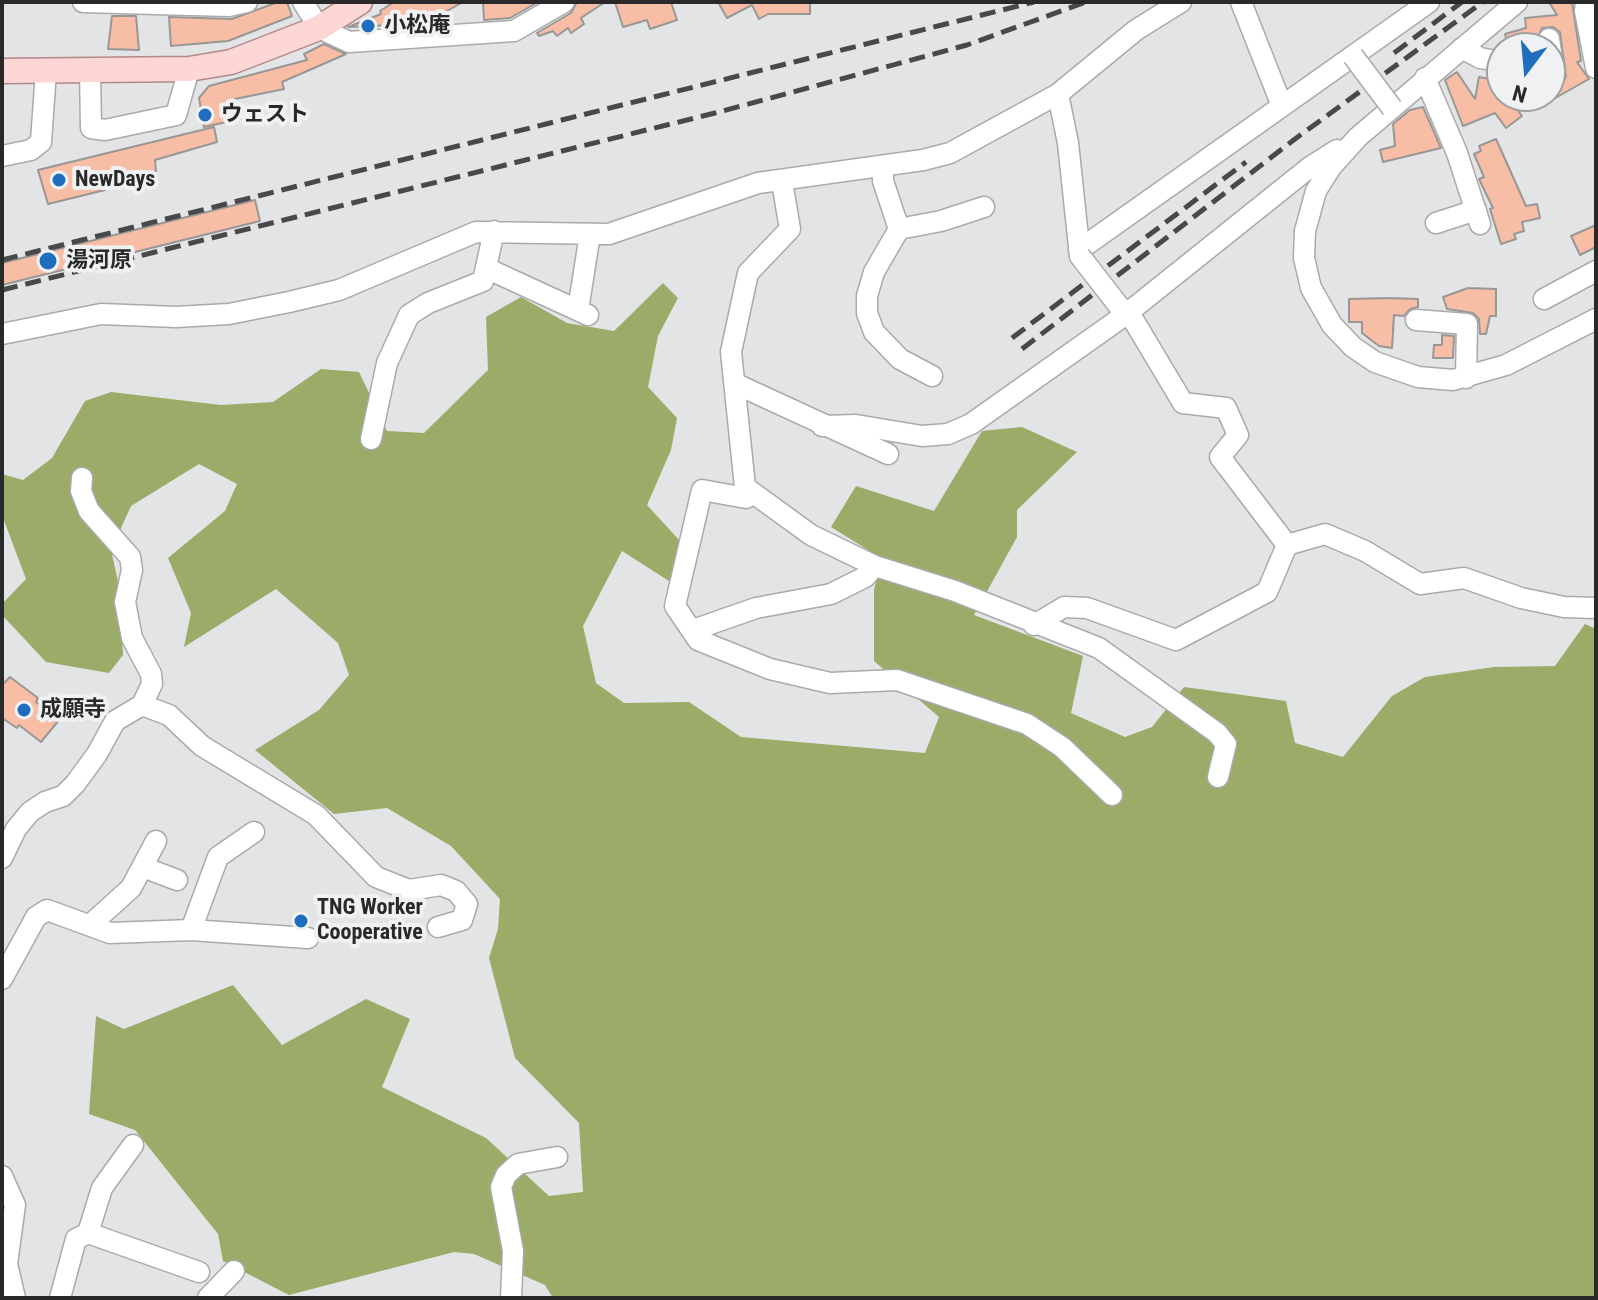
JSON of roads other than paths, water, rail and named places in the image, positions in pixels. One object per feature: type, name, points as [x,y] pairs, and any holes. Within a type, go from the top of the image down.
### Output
[{"type":"main road","points":[[2,71],[189,69],[259,54],[319,28],[360,2]]},
{"type":"street","points":[[83,2],[213,6],[247,2]]},
{"type":"street","points":[[303,2],[319,28],[349,42],[514,31],[564,2]]},
{"type":"street","points":[[2,334],[101,314],[161,318],[216,315],[289,302],[339,290],[476,232],[590,234],[632,229],[739,187],[950,153],[1058,94],[1136,30],[1181,2]]},
{"type":"street","points":[[1241,2],[1282,106]]},
{"type":"street","points":[[1079,253],[1353,56],[1409,9],[1429,2]]},
{"type":"street","points":[[1517,2],[1358,137],[1331,167],[1316,191],[1305,231],[1304,258],[1311,288],[1332,325],[1353,347],[1375,362],[1418,377],[1466,378],[1506,365],[1596,319]]},
{"type":"street","points":[[1586,2],[1596,68]]},
{"type":"street","points":[[1462,48],[1486,59]]},
{"type":"street","points":[[1353,56],[1392,108]]},
{"type":"street","points":[[90,71],[91,128],[105,130],[176,115],[189,69]]},
{"type":"street","points":[[2,156],[31,150],[41,142],[46,71]]},
{"type":"street","points":[[1425,78],[1457,153],[1478,217],[1436,223]]},
{"type":"street","points":[[1058,94],[1068,143],[1079,253],[1121,310],[1134,321],[1183,403],[1226,408],[1238,435],[1220,457],[1287,545]]},
{"type":"street","points":[[822,426],[856,425],[922,436],[948,434],[971,424],[1284,190],[1310,167],[1358,137]]},
{"type":"street","points":[[883,166],[883,181],[899,229],[874,272],[867,313],[874,332],[900,359],[932,376]]},
{"type":"street","points":[[782,182],[790,229],[748,273],[731,352],[745,487],[811,535],[875,566],[955,591],[1034,625],[1099,648],[1217,733],[1226,744],[1218,777]]},
{"type":"street","points":[[1284,190],[1310,212]]},
{"type":"street","points":[[899,229],[941,221],[984,207]]},
{"type":"street","points":[[371,439],[387,363],[409,315],[428,303],[483,281],[494,231]]},
{"type":"street","points":[[486,268],[583,312],[590,234]]},
{"type":"street","points":[[1544,299],[1596,271]]},
{"type":"street","points":[[1416,320],[1467,324],[1466,378]]},
{"type":"street","points":[[736,384],[888,454]]},
{"type":"street","points":[[2,858],[16,829],[30,812],[45,802],[63,796],[97,754],[115,721],[142,705],[152,684],[151,674],[132,638],[125,602],[132,570],[130,557],[89,511],[81,491],[82,478]]},
{"type":"street","points":[[752,494],[746,498],[702,490],[675,606],[698,640],[770,669],[830,683],[897,680],[1027,724],[1062,747],[1112,795]]},
{"type":"street","points":[[1287,545],[1325,534],[1365,551],[1420,584],[1464,578],[1521,598],[1564,607],[1596,608]]},
{"type":"street","points":[[1034,625],[1064,607],[1087,608],[1176,640],[1267,592],[1287,545]]},
{"type":"street","points":[[693,630],[756,608],[831,594],[865,577],[875,566]]},
{"type":"street","points":[[142,705],[169,715],[202,746],[316,815],[376,877],[409,890],[441,885],[456,891],[467,904],[462,920],[438,927]]},
{"type":"street","points":[[191,930],[218,857],[254,832]]},
{"type":"street","points":[[90,925],[131,888],[156,841]]},
{"type":"street","points":[[143,867],[177,880]]},
{"type":"street","points":[[2,979],[36,917],[47,910],[110,933],[191,930],[308,938]]},
{"type":"street","points":[[88,1233],[102,1188],[133,1145]]},
{"type":"street","points":[[511,1298],[513,1251],[501,1187],[506,1175],[518,1164],[557,1157]]},
{"type":"street","points":[[2,1176],[15,1205],[7,1264],[14,1298]]},
{"type":"street","points":[[60,1298],[76,1239],[88,1233],[199,1272]]},
{"type":"street","points":[[208,1298],[234,1271]]},
{"type":"railway","points":[[2,260],[1034,2]]},
{"type":"railway","points":[[2,290],[715,113],[967,45],[1086,2]]},
{"type":"railway","points":[[1394,53],[1462,2]]},
{"type":"railway","points":[[1022,349],[1295,139],[1483,2]]},
{"type":"railway","points":[[1012,338],[1246,162]]},
{"type":"place","name":"小松庵","points":[[368,26]]},
{"type":"place","name":"ウェスト","points":[[205,115]]},
{"type":"place","name":"NewDays","points":[[59,180]]},
{"type":"place","name":"湯河原","points":[[48,261]]},
{"type":"place","name":"成願寺","points":[[24,710]]},
{"type":"place","name":"TNG Worker Cooperative","points":[[301,921]]}]
